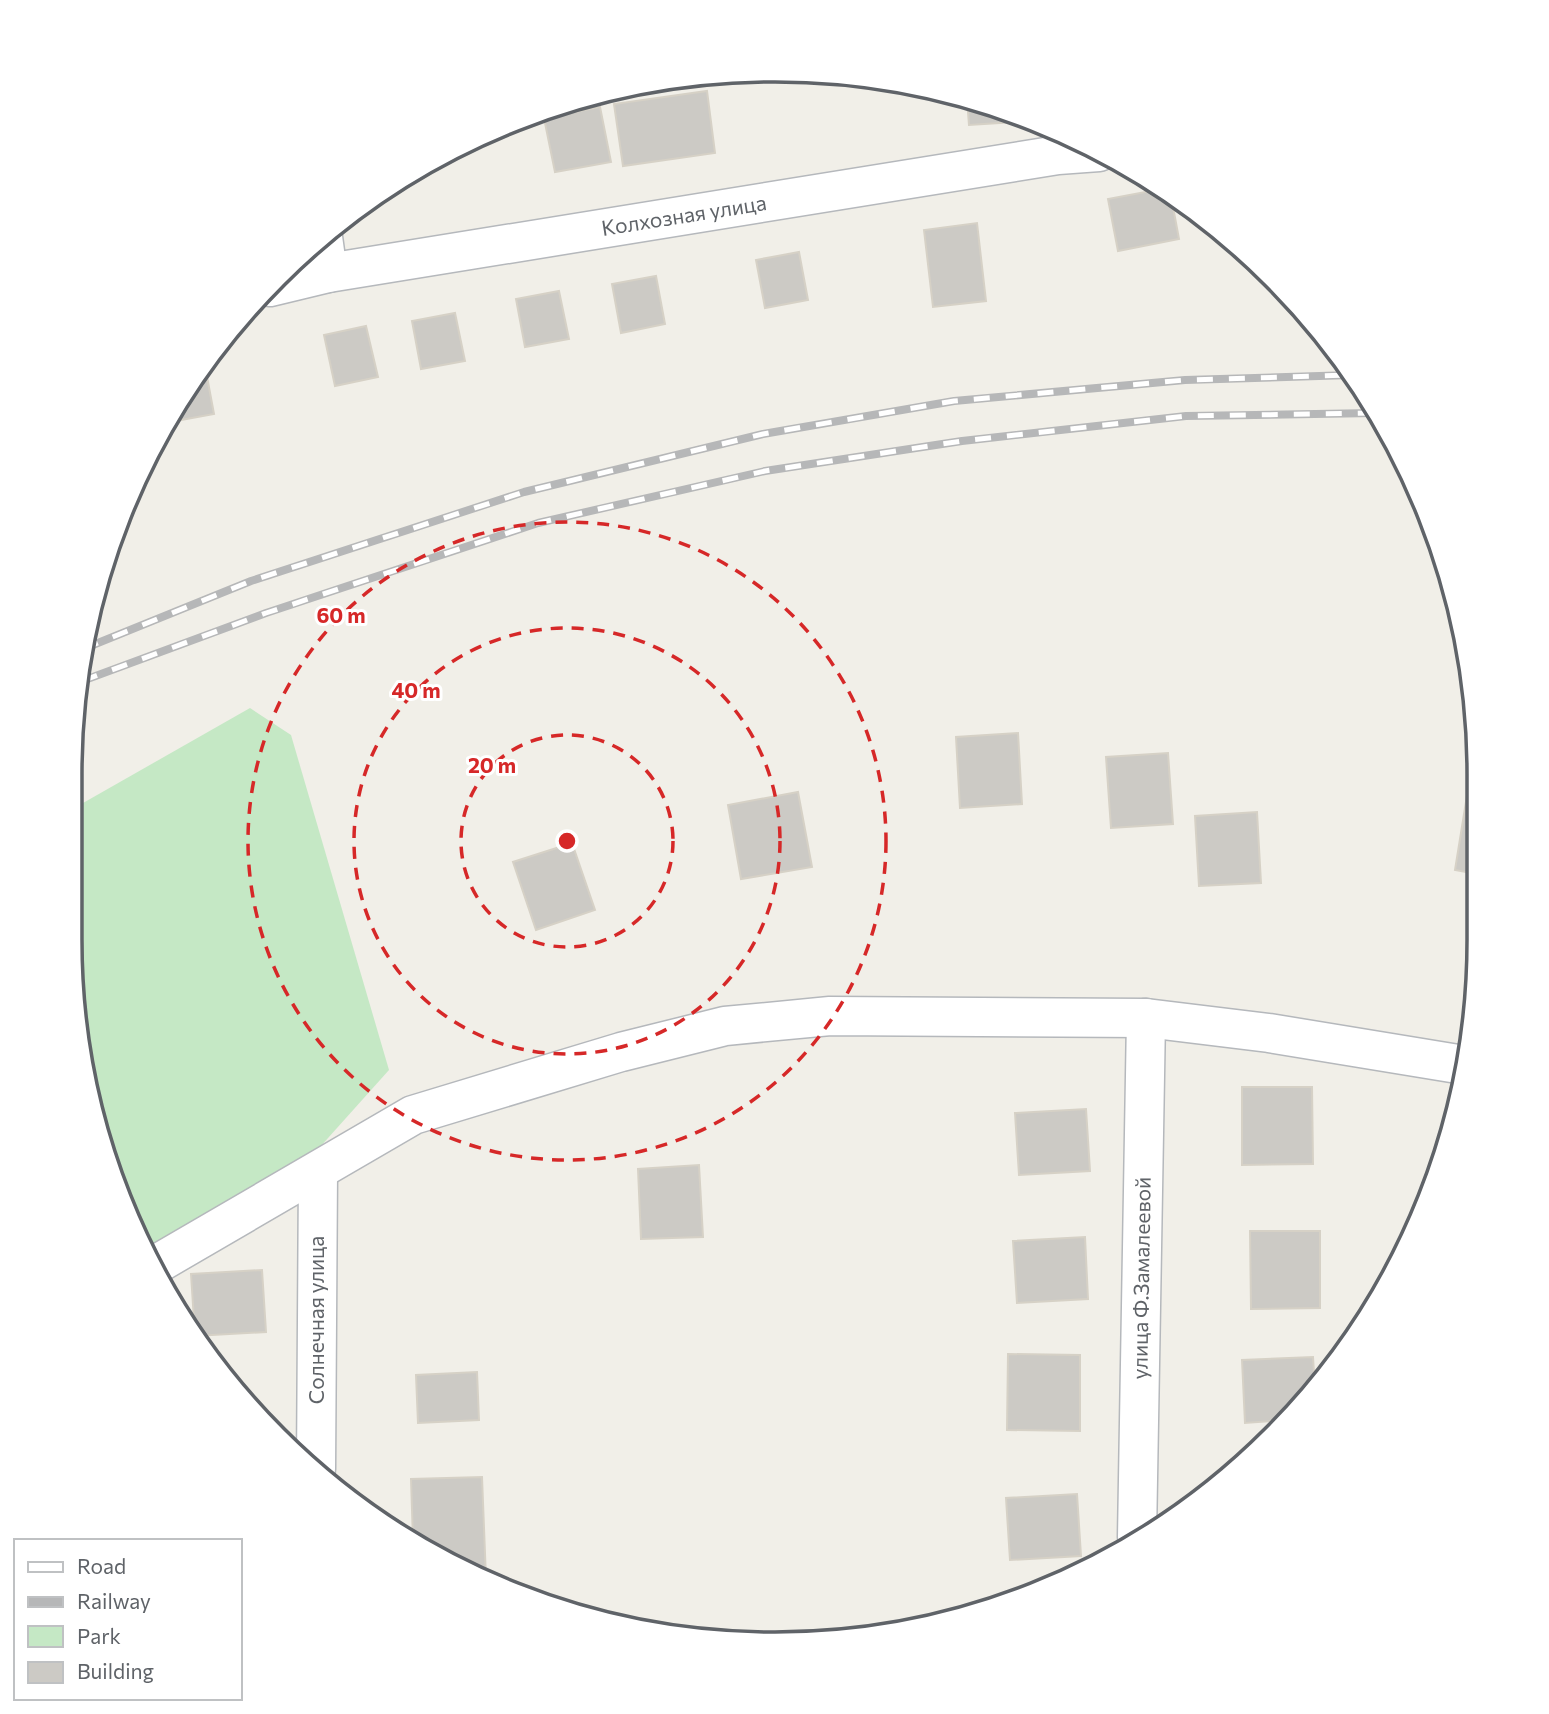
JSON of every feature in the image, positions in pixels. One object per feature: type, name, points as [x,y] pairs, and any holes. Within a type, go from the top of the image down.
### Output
[{"type":"street","name":"Колхозная улица","points":[[303,268],[326,255],[1057,144]]},
{"type":"street","points":[[162,1261],[413,1115],[621,1052],[725,1026],[830,1016],[1146,1018],[1269,1033],[1455,1064]]},
{"type":"street","name":"улица Ф.Замалеевой","points":[[1138,1528],[1146,1018]]},
{"type":"street","name":"Солнечная улица","points":[[316,1458],[318,1172]]},
{"type":"green space","points":[[250,708],[291,735],[389,1070],[311,1157],[153,1245],[119,1162],[106,1119],[88,1030],[82,940],[82,804]]},
{"type":"building","points":[[707,91],[715,153],[623,166],[614,104]]},
{"type":"building","points":[[600,107],[611,162],[555,172],[545,122]]},
{"type":"building","points":[[968,110],[1006,123],[969,125]]},
{"type":"building","points":[[1147,192],[1173,209],[1179,239],[1118,251],[1108,199]]},
{"type":"building","points":[[977,223],[986,301],[933,307],[924,230]]},
{"type":"building","points":[[799,252],[808,300],[765,308],[756,260]]},
{"type":"building","points":[[656,276],[665,324],[621,333],[612,284]]},
{"type":"building","points":[[559,291],[569,339],[525,347],[516,299]]},
{"type":"building","points":[[455,313],[465,361],[421,369],[412,321]]},
{"type":"building","points":[[366,326],[378,377],[335,386],[324,335]]},
{"type":"building","points":[[207,378],[214,414],[180,420]]},
{"type":"building","points":[[1018,733],[1022,804],[960,808],[956,737]]},
{"type":"building","points":[[1168,753],[1173,824],[1111,828],[1106,757]]},
{"type":"building","points":[[798,792],[812,867],[741,879],[728,805]]},
{"type":"building","points":[[1467,795],[1467,872],[1455,870]]},
{"type":"building","points":[[1257,812],[1261,883],[1199,886],[1195,816]]},
{"type":"building","points":[[572,843],[595,910],[536,930],[513,862]]},
{"type":"building","points":[[1242,1087],[1312,1087],[1313,1164],[1242,1165]]},
{"type":"building","points":[[1086,1109],[1090,1171],[1019,1175],[1015,1113]]},
{"type":"building","points":[[699,1165],[703,1237],[641,1239],[638,1169]]},
{"type":"building","points":[[1250,1231],[1320,1231],[1320,1308],[1251,1309]]},
{"type":"building","points":[[1085,1237],[1088,1299],[1017,1303],[1013,1241]]},
{"type":"building","points":[[262,1270],[266,1332],[207,1335],[194,1316],[191,1274]]},
{"type":"building","points":[[1008,1354],[1080,1355],[1080,1431],[1007,1430]]},
{"type":"building","points":[[1313,1357],[1314,1373],[1272,1421],[1245,1423],[1242,1360]]},
{"type":"building","points":[[477,1372],[479,1420],[418,1423],[416,1375]]},
{"type":"building","points":[[482,1477],[486,1568],[413,1529],[411,1479]]},
{"type":"building","points":[[1077,1494],[1081,1556],[1010,1560],[1006,1498]]},
{"type":"railway","points":[[95,644],[251,581],[524,492],[763,434],[954,401],[1185,380],[1340,375]]},
{"type":"railway","points":[[89,678],[266,613],[538,523],[765,471],[962,441],[1186,416],[1365,413]]}]
